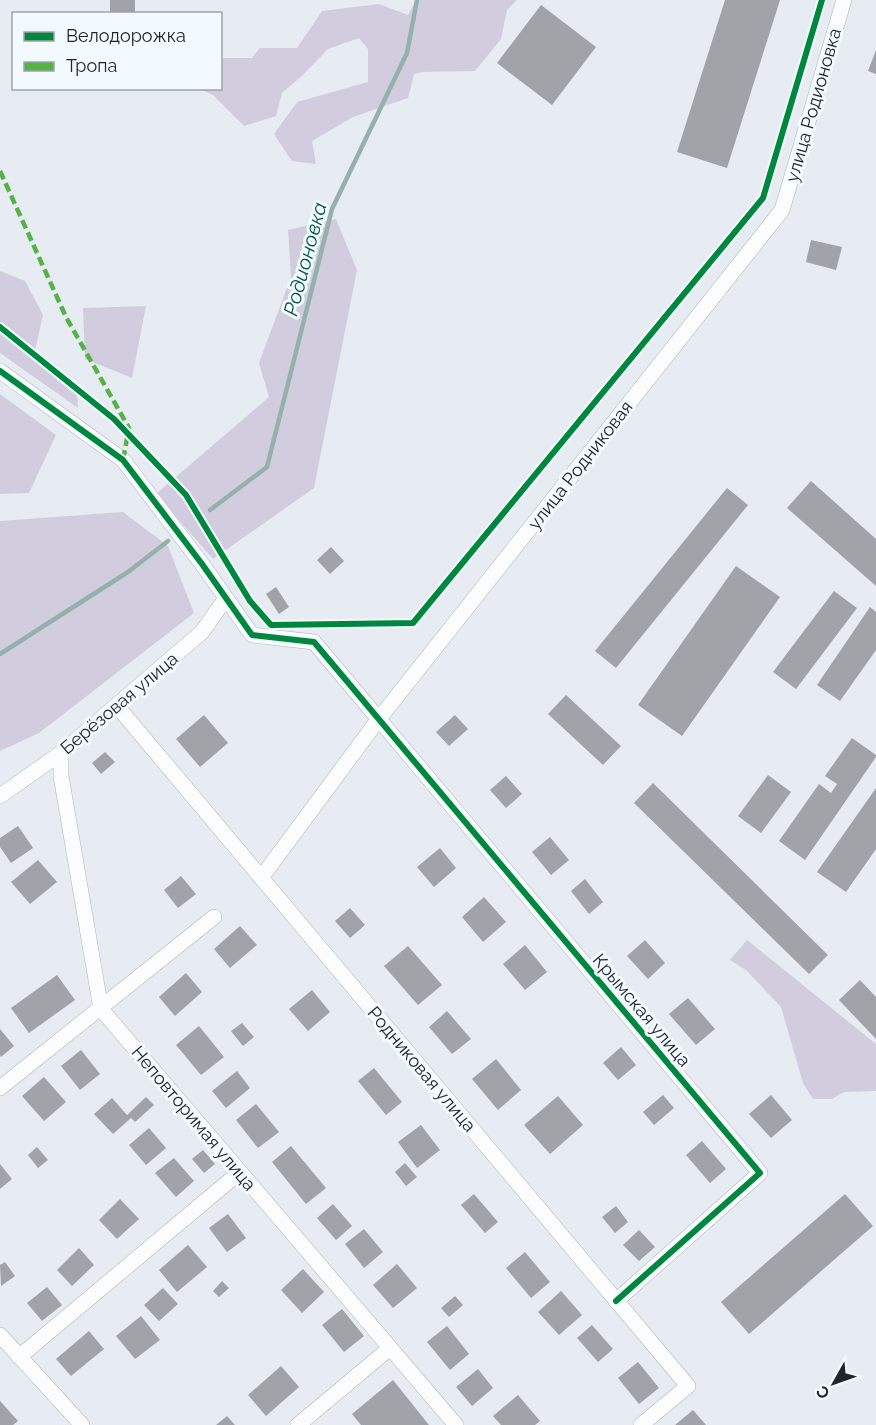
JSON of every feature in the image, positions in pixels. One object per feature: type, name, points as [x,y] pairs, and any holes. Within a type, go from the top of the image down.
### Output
[{"type":"street","name":"улица Родионовка","points":[[782,210],[844,0]]},
{"type":"street","name":"улица Родниковая","points":[[261,878],[378,720],[782,210]]},
{"type":"street","points":[[0,371],[123,460],[252,635],[314,642],[378,720]]},
{"type":"street","name":"Берёзовая улица","points":[[0,796],[61,753],[202,632],[226,598]]},
{"type":"street","name":"Родниковая улица","points":[[117,706],[688,1386],[641,1425]]},
{"type":"street","name":"Крымская улица","points":[[378,720],[760,1173],[616,1301]]},
{"type":"street","points":[[61,753],[61,776],[101,1009]]},
{"type":"street","points":[[0,1088],[214,917]]},
{"type":"street","name":"Неповторимая улица","points":[[101,1009],[456,1425]]},
{"type":"street","points":[[19,1357],[240,1172]]},
{"type":"street","points":[[0,1335],[82,1425]]},
{"type":"street","points":[[298,1425],[390,1348]]},
{"type":"shaded area","points":[[416,0],[517,0],[507,10],[501,39],[475,71],[414,74],[408,98],[353,117],[312,141],[316,164],[292,161],[274,134],[297,102],[368,82],[368,49],[359,38],[328,49],[282,93],[276,116],[244,126],[213,95],[201,90],[222,90],[222,58],[252,58],[260,48],[297,48],[322,11],[379,4],[408,15]]},
{"type":"shaded area","points":[[336,219],[357,270],[314,488],[213,559],[156,494],[269,397],[259,363],[291,277],[288,230]]},
{"type":"shaded area","points":[[0,271],[25,281],[43,315],[35,350],[77,392],[78,408],[0,353]]},
{"type":"shaded area","points":[[146,306],[132,378],[85,359],[83,308]]},
{"type":"shaded area","points":[[0,394],[56,435],[29,493],[0,494]]},
{"type":"shaded area","points":[[123,512],[168,546],[194,613],[39,733],[0,751],[0,521]]},
{"type":"shaded area","points":[[747,940],[876,1044],[876,1091],[844,1092],[832,1099],[813,1099],[803,1083],[781,1007],[746,970],[730,960]]},
{"type":"building","points":[[110,0],[135,0],[135,12],[110,12]]},
{"type":"building","points":[[725,0],[780,0],[727,168],[677,152]]},
{"type":"building","points":[[541,5],[596,47],[552,105],[497,63]]},
{"type":"building","points":[[876,50],[876,74],[868,71]]},
{"type":"building","points":[[811,240],[842,247],[836,270],[806,262]]},
{"type":"building","points":[[811,481],[876,539],[876,586],[787,508]]},
{"type":"building","points":[[727,488],[748,505],[616,668],[595,651]]},
{"type":"building","points":[[331,547],[344,561],[330,574],[317,560]]},
{"type":"building","points":[[736,566],[780,597],[682,736],[638,705]]},
{"type":"building","points":[[276,587],[289,607],[279,614],[266,594]]},
{"type":"building","points":[[834,591],[857,608],[796,689],[773,672]]},
{"type":"building","points":[[870,607],[876,612],[876,650],[840,701],[817,685]]},
{"type":"building","points":[[566,695],[621,746],[603,765],[548,714]]},
{"type":"building","points":[[204,715],[228,743],[200,767],[176,739]]},
{"type":"building","points":[[455,715],[468,729],[449,746],[436,732]]},
{"type":"building","points":[[852,738],[876,757],[805,860],[779,841],[819,784],[831,793],[837,784],[825,776]]},
{"type":"building","points":[[105,752],[115,762],[101,774],[92,763]]},
{"type":"building","points":[[768,775],[791,792],[761,833],[738,816]]},
{"type":"building","points":[[506,776],[522,794],[506,808],[490,790]]},
{"type":"building","points":[[653,783],[828,955],[809,974],[634,803]]},
{"type":"building","points":[[876,788],[876,849],[846,892],[817,872]]},
{"type":"building","points":[[18,826],[33,848],[11,863],[0,847],[0,838]]},
{"type":"building","points":[[550,837],[569,860],[551,875],[532,852]]},
{"type":"building","points":[[440,848],[456,868],[434,887],[417,867]]},
{"type":"building","points":[[38,860],[57,882],[30,904],[11,882]]},
{"type":"building","points":[[181,876],[196,894],[178,908],[164,890]]},
{"type":"building","points":[[585,879],[603,902],[589,914],[571,891]]},
{"type":"building","points":[[484,897],[506,922],[483,942],[462,917]]},
{"type":"building","points":[[350,908],[365,925],[350,938],[335,921]]},
{"type":"building","points":[[240,926],[257,945],[230,968],[214,949]]},
{"type":"building","points":[[645,940],[665,963],[648,979],[627,956]]},
{"type":"building","points":[[525,945],[547,972],[525,990],[503,964]]},
{"type":"building","points":[[408,946],[442,985],[418,1005],[384,966]]},
{"type":"building","points":[[186,973],[202,992],[175,1016],[159,997]]},
{"type":"building","points":[[57,975],[75,1000],[29,1033],[11,1008]]},
{"type":"building","points":[[860,980],[876,997],[876,1039],[839,1000]]},
{"type":"building","points":[[312,990],[330,1012],[308,1031],[289,1009]]},
{"type":"building","points":[[688,998],[715,1029],[696,1045],[669,1014]]},
{"type":"building","points":[[447,1011],[471,1039],[452,1054],[429,1027]]},
{"type":"building","points":[[242,1023],[254,1037],[243,1046],[231,1031]]},
{"type":"building","points":[[199,1026],[224,1057],[201,1075],[176,1045]]},
{"type":"building","points":[[0,1029],[14,1046],[1,1057],[0,1055]]},
{"type":"building","points":[[621,1047],[636,1065],[618,1080],[603,1063]]},
{"type":"building","points":[[81,1050],[100,1074],[80,1090],[61,1066]]},
{"type":"building","points":[[496,1059],[521,1090],[498,1110],[472,1079]]},
{"type":"building","points":[[374,1068],[402,1102],[386,1115],[358,1081]]},
{"type":"building","points":[[237,1071],[250,1088],[226,1108],[212,1091]]},
{"type":"building","points":[[44,1077],[66,1102],[44,1121],[22,1096]]},
{"type":"building","points":[[663,1095],[674,1108],[654,1125],[643,1112]]},
{"type":"building","points":[[771,1095],[792,1120],[771,1138],[749,1114]]},
{"type":"building","points":[[558,1096],[583,1125],[550,1154],[524,1125]]},
{"type":"building","points":[[146,1097],[154,1105],[135,1122],[131,1118],[113,1134],[94,1114],[112,1098],[127,1115]]},
{"type":"building","points":[[256,1104],[279,1132],[258,1148],[236,1120]]},
{"type":"building","points":[[421,1125],[440,1150],[417,1168],[398,1142]]},
{"type":"building","points":[[149,1128],[166,1148],[146,1165],[129,1145]]},
{"type":"building","points":[[702,1141],[726,1169],[710,1183],[686,1155]]},
{"type":"building","points":[[291,1146],[326,1188],[306,1204],[272,1162]]},
{"type":"building","points":[[37,1147],[48,1160],[38,1168],[28,1155]]},
{"type":"building","points":[[203,1150],[215,1164],[204,1173],[192,1159]]},
{"type":"building","points":[[174,1158],[194,1181],[176,1197],[155,1173]]},
{"type":"building","points":[[405,1163],[417,1177],[406,1186],[395,1172]]},
{"type":"building","points":[[0,1164],[12,1179],[0,1189]]},
{"type":"building","points":[[474,1194],[498,1222],[485,1233],[461,1205]]},
{"type":"building","points":[[845,1194],[873,1226],[749,1334],[721,1302]]},
{"type":"building","points":[[120,1199],[139,1219],[117,1239],[99,1220]]},
{"type":"building","points":[[333,1204],[352,1226],[336,1240],[317,1218]]},
{"type":"building","points":[[616,1206],[628,1222],[615,1233],[602,1217]]},
{"type":"building","points":[[228,1214],[246,1238],[227,1252],[209,1228]]},
{"type":"building","points":[[364,1229],[383,1252],[364,1268],[345,1244]]},
{"type":"building","points":[[639,1230],[655,1247],[639,1261],[623,1245]]},
{"type":"building","points":[[188,1245],[207,1267],[177,1292],[159,1270]]},
{"type":"building","points":[[79,1248],[94,1265],[72,1286],[57,1270]]},
{"type":"building","points":[[525,1252],[550,1282],[531,1298],[506,1268]]},
{"type":"building","points":[[5,1262],[15,1276],[1,1286],[0,1265]]},
{"type":"building","points":[[397,1264],[417,1288],[393,1308],[373,1285]]},
{"type":"building","points":[[303,1269],[324,1292],[302,1313],[281,1290]]},
{"type":"building","points":[[222,1281],[229,1288],[219,1297],[213,1291]]},
{"type":"building","points":[[47,1287],[62,1305],[42,1321],[27,1303]]},
{"type":"building","points":[[163,1288],[178,1304],[159,1321],[144,1305]]},
{"type":"building","points":[[561,1291],[582,1315],[559,1335],[538,1312]]},
{"type":"building","points":[[455,1296],[463,1305],[449,1317],[441,1308]]},
{"type":"building","points":[[342,1309],[364,1336],[344,1352],[322,1325]]},
{"type":"building","points":[[141,1316],[160,1340],[135,1359],[116,1336]]},
{"type":"building","points":[[592,1325],[613,1349],[598,1362],[577,1338]]},
{"type":"building","points":[[447,1326],[469,1354],[450,1370],[427,1342]]},
{"type":"building","points":[[89,1331],[104,1349],[71,1376],[56,1359]]},
{"type":"building","points":[[638,1362],[659,1388],[639,1404],[618,1378]]},
{"type":"building","points":[[281,1366],[299,1387],[266,1416],[248,1395]]},
{"type":"building","points":[[478,1369],[493,1388],[472,1406],[456,1387]]},
{"type":"building","points":[[393,1380],[429,1425],[361,1425],[352,1414]]},
{"type":"building","points":[[518,1395],[540,1421],[535,1425],[501,1425],[493,1416]]},
{"type":"building","points":[[0,1401],[18,1421],[13,1425],[0,1425]]},
{"type":"building","points":[[693,1410],[706,1425],[675,1425]]},
{"type":"building","points":[[227,1416],[235,1425],[216,1425]]},
{"type":"waterway","name":"Родионовка","points":[[210,510],[267,467],[332,209],[407,53],[417,0]]},
{"type":"waterway","name":"Родионовка","points":[[0,654],[128,572],[168,541]]},
{"type":"marked path","points":[[0,171],[66,317],[129,428],[123,460]]},
{"type":"cycle path","points":[[0,327],[114,419],[186,495],[250,601],[271,625],[413,623],[763,198],[822,0]]},
{"type":"cycle path","points":[[0,371],[123,460],[202,564],[252,635],[314,642],[760,1173],[616,1301]]}]
